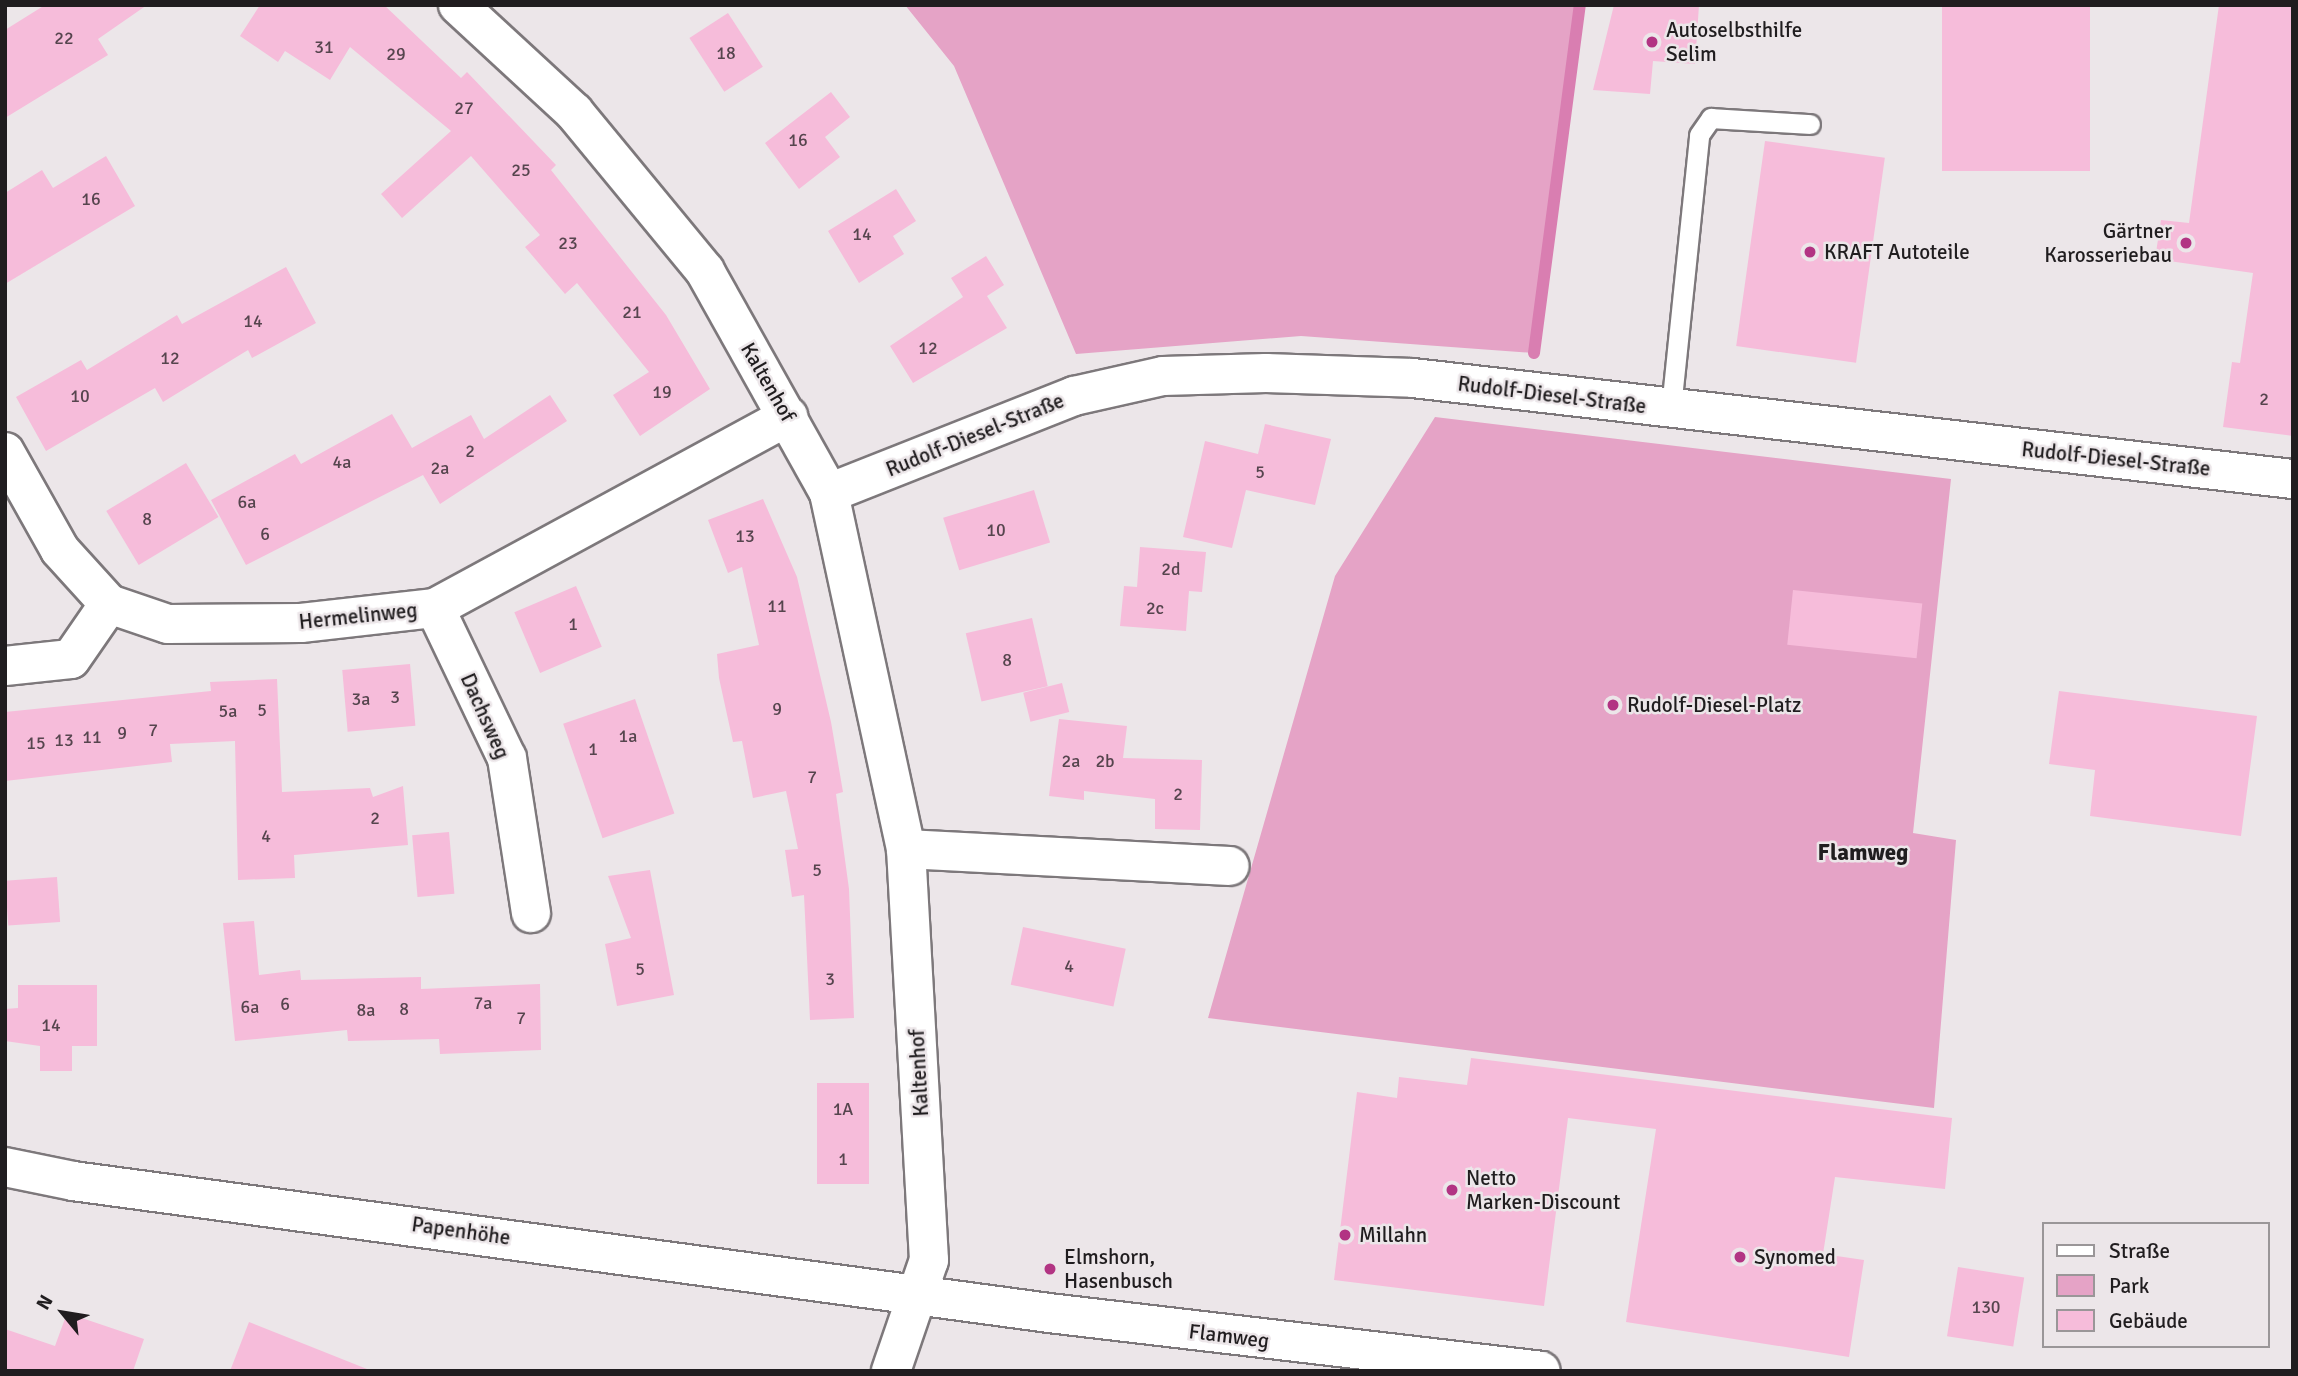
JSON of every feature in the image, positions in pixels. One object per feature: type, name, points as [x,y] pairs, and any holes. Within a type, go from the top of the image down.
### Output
[{"type":"street","name":"Kaltenhof","points":[[458,5],[574,112],[705,271],[788,415],[829,494],[906,849],[929,1260],[891,1371]]},
{"type":"street","name":"Rudolf-Diesel-Straße","points":[[829,494],[1074,396],[1163,376],[1413,378],[2293,479]]},
{"type":"street","name":"Hermelinweg","points":[[5,452],[60,550],[109,604],[168,624],[301,623],[435,608],[788,415]]},
{"type":"street","points":[[5,666],[71,659],[109,604]]},
{"type":"street","name":"Dachsweg","points":[[435,608],[507,758],[531,913]]},
{"type":"street","points":[[906,849],[1230,866]]},
{"type":"street","name":"Papenhöhe","points":[[5,1167],[917,1295]]},
{"type":"street","name":"Flamweg","points":[[917,1295],[1541,1371]]},
{"type":"lane","points":[[1671,408],[1699,135],[1711,118],[1810,124]]},
{"type":"green space","points":[[905,5],[1580,5],[1534,353],[1301,336],[1076,354],[954,66]]},
{"type":"green space","name":"Rudolf-Diesel-Platz","points":[[1435,417],[1951,479],[1913,833],[1956,840],[1934,1108],[1208,1018],[1335,576]]},
{"type":"building","points":[[45,5],[147,5],[98,39],[108,55],[5,118],[5,30]]},
{"type":"building","points":[[260,5],[384,5],[461,78],[467,72],[556,165],[551,170],[666,315],[710,389],[640,436],[613,395],[649,372],[577,283],[565,294],[525,247],[540,235],[471,156],[402,218],[381,194],[451,131],[350,47],[330,80],[285,51],[278,62],[240,36]]},
{"type":"building","name":"Autoselbsthilfe Selim","points":[[1614,5],[1699,5],[1695,64],[1653,61],[1650,94],[1593,90]]},
{"type":"building","points":[[1942,5],[2090,5],[2090,171],[1942,171]]},
{"type":"building","points":[[2219,5],[2293,5],[2293,436],[2223,427],[2232,362],[2240,363],[2253,273],[2155,259],[2161,220],[2189,223]]},
{"type":"building","points":[[728,13],[763,67],[724,92],[689,38]]},
{"type":"building","points":[[831,92],[850,117],[825,137],[840,157],[799,189],[765,143]]},
{"type":"building","name":"KRAFT Autoteile","points":[[1765,141],[1885,158],[1856,363],[1736,346]]},
{"type":"building","points":[[106,156],[135,206],[5,284],[5,193],[42,170],[53,188]]},
{"type":"building","points":[[896,189],[916,221],[893,236],[904,254],[859,283],[828,231]]},
{"type":"building","points":[[986,256],[1004,285],[987,296],[1007,328],[913,383],[890,346],[963,297],[951,278]]},
{"type":"building","points":[[286,267],[316,323],[252,358],[248,350],[163,402],[155,388],[46,451],[16,397],[81,360],[87,370],[177,315],[182,324]]},
{"type":"building","points":[[550,395],[567,421],[440,504],[423,475],[246,565],[211,500],[295,454],[301,464],[392,414],[412,448],[471,415],[484,439]]},
{"type":"building","points":[[1265,424],[1331,439],[1315,505],[1246,490],[1232,548],[1183,537],[1205,441],[1258,454]]},
{"type":"building","points":[[186,463],[218,517],[139,565],[106,511]]},
{"type":"building","points":[[1034,490],[1050,543],[959,570],[943,518]]},
{"type":"building","points":[[763,499],[797,577],[831,722],[843,792],[836,794],[849,889],[854,1018],[810,1020],[804,895],[792,897],[785,850],[798,849],[786,791],[753,798],[742,741],[733,742],[719,678],[717,654],[759,645],[742,567],[728,573],[708,520]]},
{"type":"building","points":[[1140,547],[1206,552],[1202,592],[1189,591],[1186,631],[1120,626],[1124,586],[1137,587]]},
{"type":"building","points":[[576,586],[602,647],[540,673],[514,612]]},
{"type":"building","points":[[1793,590],[1922,604],[1917,658],[1787,645]]},
{"type":"building","points":[[1032,618],[1048,686],[981,702],[966,633]]},
{"type":"building","points":[[410,664],[415,726],[348,732],[342,670]]},
{"type":"building","points":[[277,679],[282,792],[370,788],[373,797],[403,786],[408,845],[294,855],[295,878],[238,880],[235,741],[170,744],[172,762],[5,781],[5,712],[211,691],[210,682]]},
{"type":"building","points":[[1062,683],[1069,712],[1030,722],[1023,693]]},
{"type":"building","points":[[2059,691],[2257,716],[2241,836],[2090,816],[2095,770],[2049,764]]},
{"type":"building","points":[[635,699],[674,813],[603,838],[563,724]]},
{"type":"building","points":[[1059,719],[1127,726],[1123,758],[1202,760],[1200,830],[1155,829],[1155,799],[1084,791],[1084,800],[1049,796]]},
{"type":"building","points":[[449,832],[454,894],[418,897],[412,835]]},
{"type":"building","points":[[650,870],[674,995],[617,1006],[605,944],[631,938],[608,876]]},
{"type":"building","points":[[57,877],[60,922],[8,926],[5,881]]},
{"type":"building","points":[[254,921],[259,975],[300,970],[301,980],[421,977],[421,989],[540,984],[541,1050],[440,1054],[439,1039],[348,1041],[347,1030],[235,1041],[223,923]]},
{"type":"building","points":[[1023,927],[1126,949],[1113,1007],[1011,985]]},
{"type":"building","points":[[18,985],[97,985],[97,1046],[72,1046],[72,1071],[40,1071],[40,1046],[5,1041],[5,1009],[18,1008]]},
{"type":"building","points":[[1471,1058],[1952,1118],[1945,1189],[1835,1177],[1823,1254],[1864,1260],[1849,1357],[1626,1322],[1656,1129],[1568,1118],[1544,1306],[1334,1280],[1357,1092],[1397,1098],[1399,1077],[1467,1085]]},
{"type":"building","points":[[817,1083],[869,1083],[869,1184],[817,1184]]},
{"type":"building","points":[[1958,1267],[2024,1277],[2013,1347],[1947,1336]]},
{"type":"building","points":[[67,1313],[144,1339],[133,1371],[5,1371],[5,1329],[55,1346]]},
{"type":"building","points":[[249,1322],[367,1369],[367,1371],[230,1371]]},
{"type":"waterway","points":[[1534,353],[1580,5]]},
{"type":"place","name":"Autoselbsthilfe Selim","points":[[1652,42]]},
{"type":"place","name":"Gärtner Karosseriebau","points":[[2186,243]]},
{"type":"place","name":"KRAFT Autoteile","points":[[1810,252]]},
{"type":"place","name":"Rudolf-Diesel-Platz","points":[[1613,705]]},
{"type":"place","name":"Netto Marken-Discount","points":[[1452,1190]]},
{"type":"place","name":"Millahn","points":[[1345,1235]]},
{"type":"place","name":"Synomed","points":[[1740,1257]]},
{"type":"place","name":"Elmshorn, Hasenbusch","points":[[1050,1269]]},
{"type":"district","name":"Flamweg","points":[[1863,853]]}]
